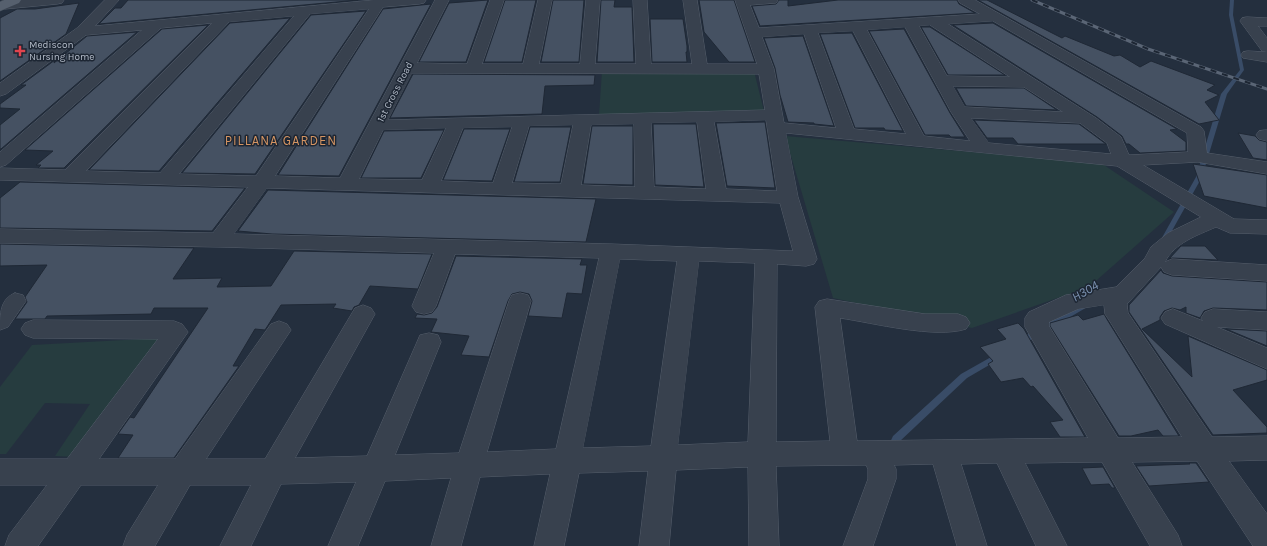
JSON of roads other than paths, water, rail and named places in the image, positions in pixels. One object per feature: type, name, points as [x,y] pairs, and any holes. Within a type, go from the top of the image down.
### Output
[{"type":"street","points":[[6,4],[57,0]]},
{"type":"street","points":[[0,91],[82,31],[112,0]]},
{"type":"street","points":[[82,31],[306,11],[380,2],[419,0]]},
{"type":"street","name":"1st Cross Road","points":[[347,183],[442,0]]},
{"type":"street","points":[[473,68],[497,0]]},
{"type":"street","points":[[530,68],[545,0]]},
{"type":"street","points":[[587,68],[593,0]]},
{"type":"street","points":[[640,0],[644,69]]},
{"type":"street","points":[[690,0],[700,69]]},
{"type":"street","points":[[0,236],[447,246],[766,256],[806,259],[788,197],[766,69],[743,1],[771,0]]},
{"type":"street","points":[[965,0],[1195,131],[1204,158]]},
{"type":"street","points":[[220,240],[262,182],[380,2]]},
{"type":"street","points":[[165,179],[306,11]]},
{"type":"street","points":[[753,33],[996,17]]},
{"type":"street","points":[[70,176],[225,18]]},
{"type":"street","points":[[933,21],[1115,140],[1122,161],[1230,226],[1267,227]]},
{"type":"street","points":[[1267,22],[1247,21],[1267,48]]},
{"type":"street","points":[[910,23],[959,112],[983,147]]},
{"type":"street","points":[[0,161],[156,25]]},
{"type":"street","points":[[858,26],[918,141]]},
{"type":"street","points":[[809,29],[847,134]]},
{"type":"street","points":[[1248,55],[1267,57]]},
{"type":"street","points":[[407,68],[766,69]]},
{"type":"street","points":[[0,76],[19,77]]},
{"type":"street","points":[[942,81],[1027,82]]},
{"type":"street","points":[[959,112],[1083,118]]},
{"type":"street","points":[[378,125],[705,117],[775,121],[847,134],[1122,161],[1204,158],[1267,168]]},
{"type":"street","points":[[705,117],[717,195]]},
{"type":"street","points":[[642,119],[645,193]]},
{"type":"street","points":[[570,190],[583,120]]},
{"type":"street","points":[[501,188],[522,121]]},
{"type":"street","points":[[429,186],[456,123]]},
{"type":"street","points":[[0,174],[788,197]]},
{"type":"street","points":[[1167,546],[1042,334],[1038,318],[1054,309],[1074,301],[1117,295],[1153,263],[1159,252],[1175,238],[1217,218]]},
{"type":"street","points":[[424,306],[447,246]]},
{"type":"street","points":[[549,546],[611,251]]},
{"type":"street","points":[[654,546],[663,458],[689,254]]},
{"type":"street","points":[[764,546],[762,454],[766,256]]},
{"type":"street","points":[[1172,267],[1267,273]]},
{"type":"street","points":[[1117,295],[1115,304],[1117,314],[1204,448],[1267,540]]},
{"type":"street","points":[[0,321],[15,301]]},
{"type":"street","points":[[446,546],[468,465],[520,301]]},
{"type":"street","points":[[845,453],[827,307],[925,323],[958,324]]},
{"type":"street","points":[[235,546],[273,472],[363,314]]},
{"type":"street","points":[[1173,318],[1267,359]]},
{"type":"street","points":[[1212,318],[1267,321]]},
{"type":"street","points":[[20,546],[176,332],[174,330],[33,329]]},
{"type":"street","points":[[138,546],[182,472],[279,330]]},
{"type":"street","points":[[343,546],[429,342]]},
{"type":"street","points":[[0,472],[273,472],[762,454],[1267,448]]},
{"type":"street","points":[[1005,451],[1052,546]]},
{"type":"street","points":[[943,452],[972,546]]},
{"type":"street","points":[[858,546],[882,479],[882,469],[875,453]]},
{"type":"waterway","name":"H304","points":[[1162,243],[1199,177],[1224,94],[1242,70],[1231,15],[1232,0]]},
{"type":"waterway","name":"H304","points":[[1021,342],[1086,304]]},
{"type":"waterway","name":"H304","points":[[891,449],[896,439],[964,376],[1000,355]]},
{"type":"railway","points":[[1032,0],[1148,49],[1267,89]]},
{"type":"place","name":"Mediscon Nursing Home","points":[[20,51]]},
{"type":"district","name":"PILLANA GARDEN","points":[[281,140]]}]
